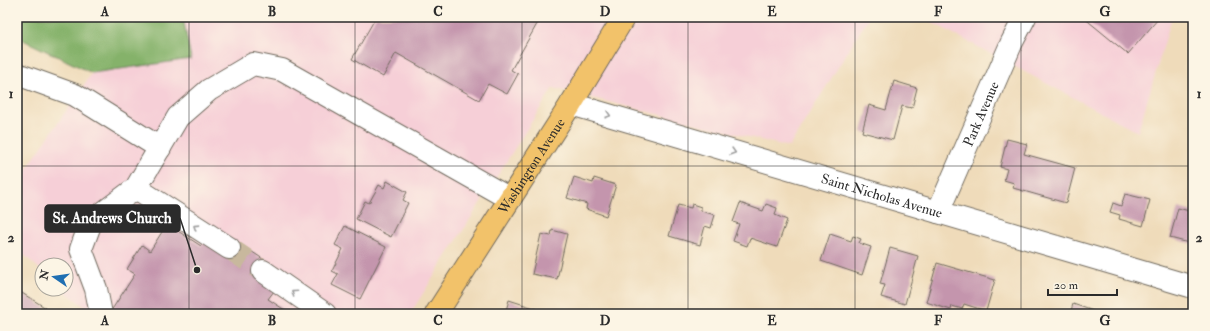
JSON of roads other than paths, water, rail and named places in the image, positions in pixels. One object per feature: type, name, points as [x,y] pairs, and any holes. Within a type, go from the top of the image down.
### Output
[{"type":"main road","name":"Washington Avenue","points":[[436,314],[571,104],[624,17]]},
{"type":"street","name":"Park Avenue","points":[[938,212],[1012,42],[1026,17]]},
{"type":"street","points":[[101,314],[96,288],[81,249],[90,222],[136,188],[178,117],[209,90],[253,64],[282,70],[510,199]]},
{"type":"street","points":[[17,74],[75,95],[160,148]]},
{"type":"street","name":"Saint Nicholas Avenue","points":[[571,104],[1193,287]]},
{"type":"street","points":[[136,188],[228,248]]},
{"type":"street","points":[[264,272],[325,314]]},
{"type":"tunnel","points":[[229,248],[263,271]]},
{"type":"place","name":"St. Andrews Church","points":[[197,270]]}]
